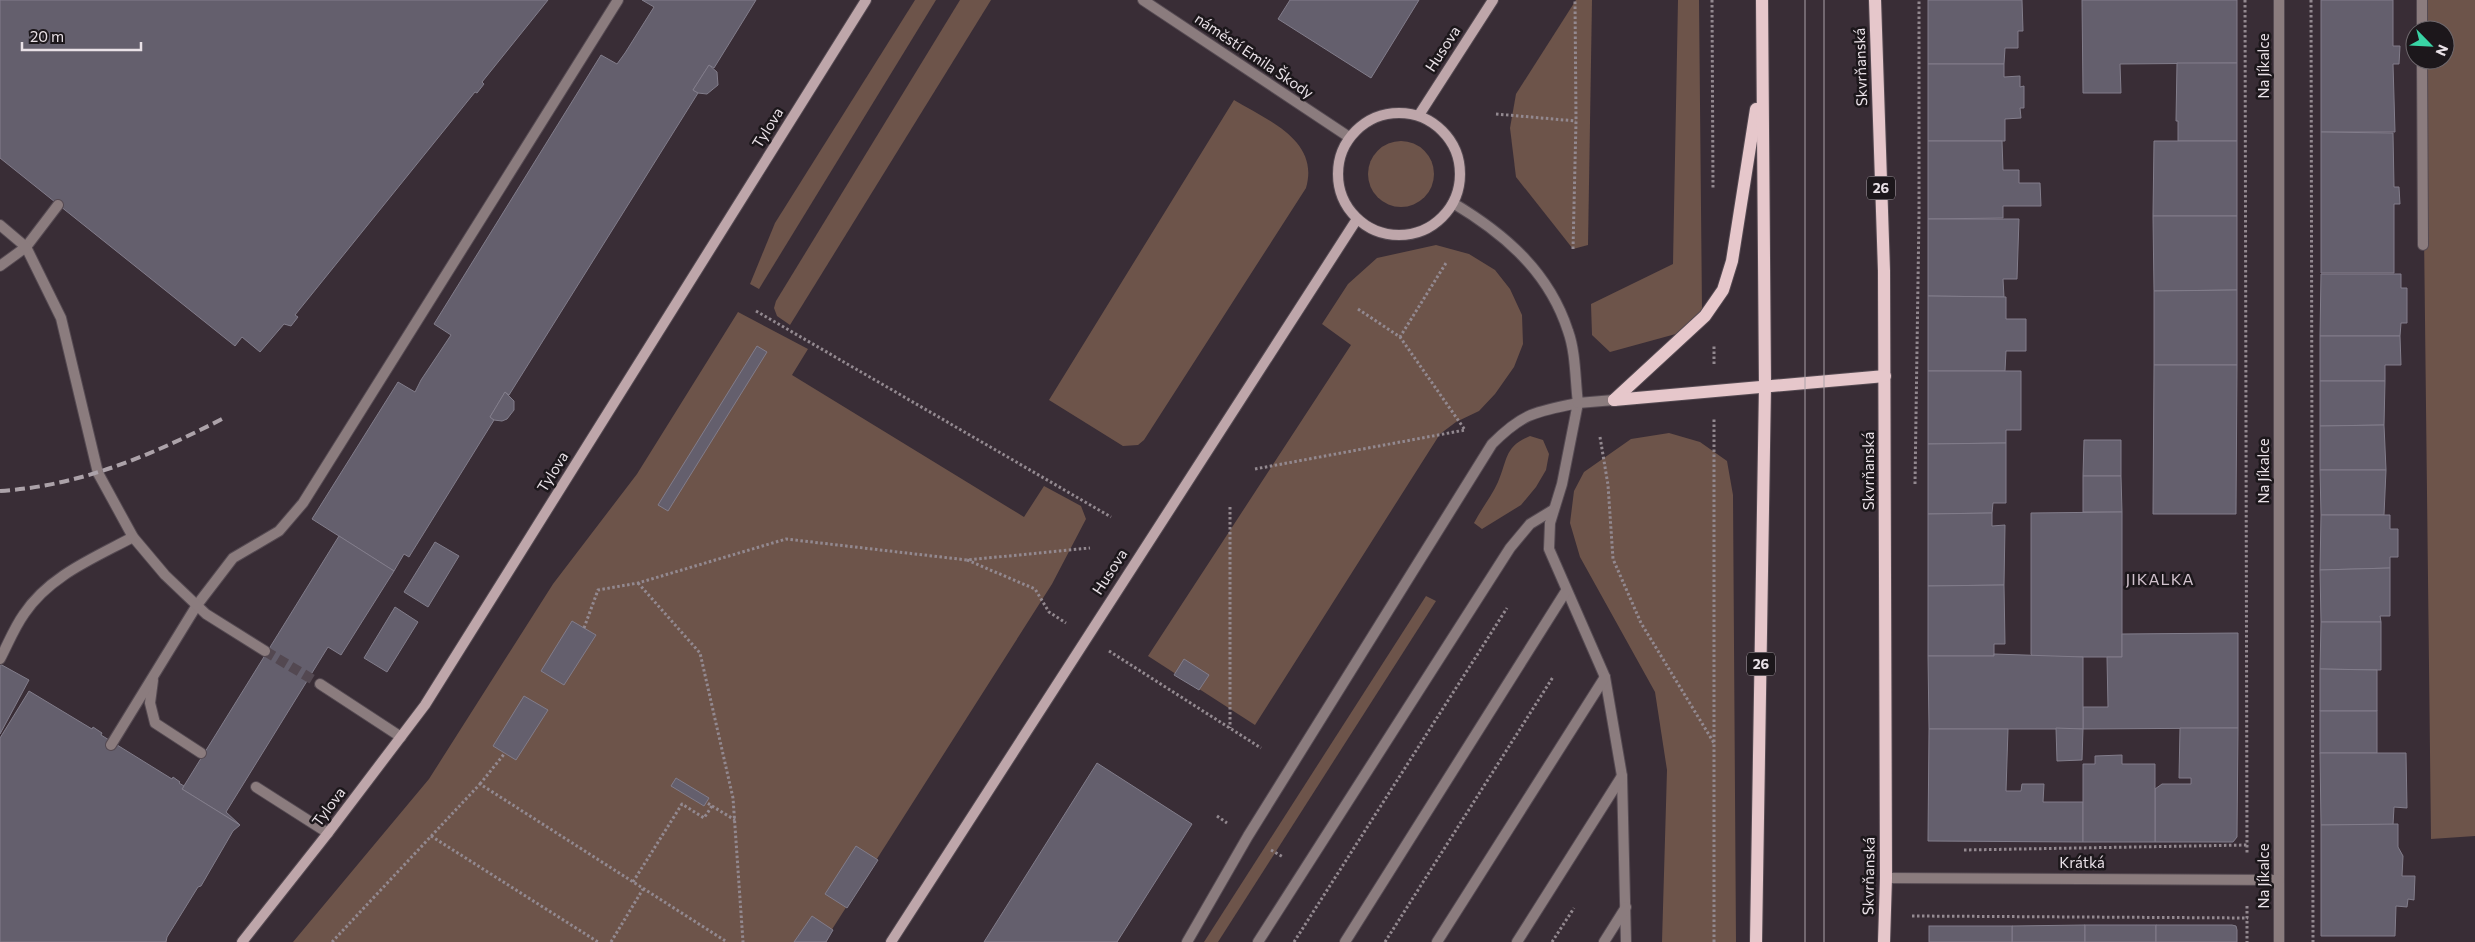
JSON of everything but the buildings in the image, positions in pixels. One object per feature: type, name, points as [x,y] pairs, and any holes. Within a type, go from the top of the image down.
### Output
[{"type":"main road","name":"26","points":[[1756,942],[1765,386],[1762,0]]},
{"type":"main road","name":"Skvrňanská","points":[[1875,0],[1884,271],[1886,878],[1884,942]]},
{"type":"main road","points":[[1614,400],[1693,328],[1714,304],[1728,277],[1762,74]]},
{"type":"main road","points":[[1614,400],[1885,376]]},
{"type":"street","points":[[111,745],[197,605],[233,558],[279,531],[303,503],[618,0]]},
{"type":"street","name":"Tylova","points":[[242,942],[401,737],[442,678],[866,0]]},
{"type":"street","name":"náměstí Emila Škody","points":[[1143,0],[1349,138]]},
{"type":"street","name":"Husova","points":[[1419,115],[1493,0]]},
{"type":"street","name":"Na Jíkalce","points":[[2279,0],[2279,942]]},
{"type":"street","points":[[2422,0],[2422,20]]},
{"type":"street","points":[[2422,70],[2423,245]]},
{"type":"street","points":[[1400,112],[1419,115],[1438,125],[1452,141],[1460,161],[1460,183],[1453,203],[1442,218],[1427,228],[1409,235],[1390,235],[1372,229],[1357,219],[1346,205],[1339,188],[1340,162],[1349,138],[1363,124],[1381,115],[1400,112]]},
{"type":"street","points":[[1453,203],[1502,236],[1527,259],[1548,286],[1569,332],[1578,403],[1562,484],[1550,523],[1549,549],[1605,677],[1622,776],[1626,942]]},
{"type":"street","points":[[0,266],[26,247],[58,204]]},
{"type":"street","name":"Husova","points":[[891,942],[1357,219]]},
{"type":"street","points":[[0,225],[26,247],[61,318],[98,473],[133,538],[165,575],[206,614],[265,652]]},
{"type":"street","points":[[1187,942],[1248,836],[1492,444],[1510,426],[1532,413],[1578,403],[1614,400]]},
{"type":"street","points":[[1258,942],[1510,548],[1530,524],[1553,510]]},
{"type":"street","points":[[0,659],[24,614],[48,588],[75,568],[133,538]]},
{"type":"street","points":[[1345,942],[1566,591]]},
{"type":"street","points":[[156,672],[151,689],[150,703],[155,723],[201,753]]},
{"type":"street","points":[[1437,942],[1605,677]]},
{"type":"street","points":[[320,684],[401,737]]},
{"type":"street","points":[[1517,942],[1622,776]]},
{"type":"street","points":[[256,787],[328,833]]},
{"type":"street","name":"Krátká","points":[[1886,878],[2279,880]]},
{"type":"street","points":[[1604,942],[1626,907]]},
{"type":"path","points":[[1573,249],[1576,121],[1575,0]]},
{"type":"path","points":[[1712,0],[1713,196]]},
{"type":"path","points":[[1915,493],[1919,215],[1919,0]]},
{"type":"path","points":[[2245,0],[2247,942]]},
{"type":"path","points":[[2311,0],[2313,942]]},
{"type":"path","points":[[1496,114],[1576,121]]},
{"type":"path","points":[[1400,337],[1446,263]]},
{"type":"path","points":[[1714,304],[1714,942]]},
{"type":"path","points":[[1255,469],[1465,430],[1400,337],[1358,309]]},
{"type":"path","points":[[756,312],[1111,516]]},
{"type":"path","points":[[1594,402],[1608,485],[1613,559],[1641,623],[1714,743]]},
{"type":"path","points":[[1230,507],[1230,728]]},
{"type":"path","points":[[584,628],[598,590],[638,583],[786,539],[967,560],[1090,548]]},
{"type":"path","points":[[967,560],[1035,589],[1049,612],[1261,748]]},
{"type":"path","points":[[638,583],[700,653],[734,798],[743,942]]},
{"type":"path","points":[[1294,942],[1508,608]]},
{"type":"path","points":[[1385,942],[1553,678]]},
{"type":"path","points":[[332,942],[480,784],[505,753]]},
{"type":"path","points":[[480,784],[726,942]]},
{"type":"path","points":[[706,802],[735,820]]},
{"type":"path","points":[[633,882],[682,804],[704,818],[712,806]]},
{"type":"path","points":[[1217,816],[1330,886]]},
{"type":"path","points":[[431,836],[598,942]]},
{"type":"path","points":[[1959,850],[2313,844]]},
{"type":"path","points":[[611,942],[643,888]]},
{"type":"path","points":[[1552,942],[1574,908]]},
{"type":"path","points":[[1909,916],[2313,918]]},
{"type":"shaded area","points":[[915,0],[936,0],[759,289],[750,284],[775,223]]},
{"type":"shaded area","points":[[960,0],[991,0],[790,325],[777,316],[774,308],[776,301]]},
{"type":"shaded area","points":[[1576,0],[1592,0],[1588,245],[1573,249],[1516,177],[1510,128],[1516,94]]},
{"type":"shaded area","points":[[1678,0],[1699,0],[1702,310],[1683,332],[1610,352],[1592,335],[1591,304],[1673,264]]},
{"type":"shaded area","points":[[2422,0],[2475,0],[2475,836],[2431,839],[2422,70],[2455,70],[2455,20],[2422,20]]},
{"type":"shaded area","points":[[1234,100],[1275,124],[1298,144],[1305,157],[1308,171],[1306,188],[1144,440],[1138,445],[1123,446],[1049,400]]},
{"type":"shaded area","points":[[1401,141],[1414,144],[1424,151],[1431,161],[1434,174],[1431,187],[1424,197],[1414,204],[1401,207],[1388,204],[1378,197],[1371,187],[1368,174],[1371,161],[1378,151],[1388,144]]},
{"type":"shaded area","points":[[1436,245],[1469,254],[1495,270],[1510,289],[1522,315],[1523,344],[1514,367],[1495,394],[1479,411],[1456,422],[1440,434],[1255,725],[1148,656],[1351,345],[1322,324],[1348,284],[1377,258]]},
{"type":"shaded area","points":[[738,312],[808,349],[792,375],[1024,517],[1044,486],[1081,506],[1086,519],[1052,584],[824,942],[293,942],[429,779],[553,584],[637,474]]},
{"type":"shaded area","points":[[1669,433],[1700,442],[1727,461],[1733,495],[1736,942],[1662,942],[1667,770],[1655,692],[1580,557],[1570,523],[1574,491],[1584,472],[1631,439]]},
{"type":"shaded area","points":[[1530,436],[1543,440],[1549,454],[1546,470],[1536,487],[1521,505],[1482,529],[1474,523],[1496,487],[1508,454],[1515,445]]},
{"type":"shaded area","points":[[1426,596],[1436,601],[1218,942],[1204,942]]},
{"type":"tunnel","points":[[265,651],[320,684]]},
{"type":"tram line","points":[[1805,0],[1805,942]]},
{"type":"tram line","points":[[1824,0],[1824,942]]},
{"type":"railway","points":[[0,491],[59,483],[116,466],[144,456],[224,418]]},
{"type":"district","name":"JIKALKA","points":[[2160,579]]}]
